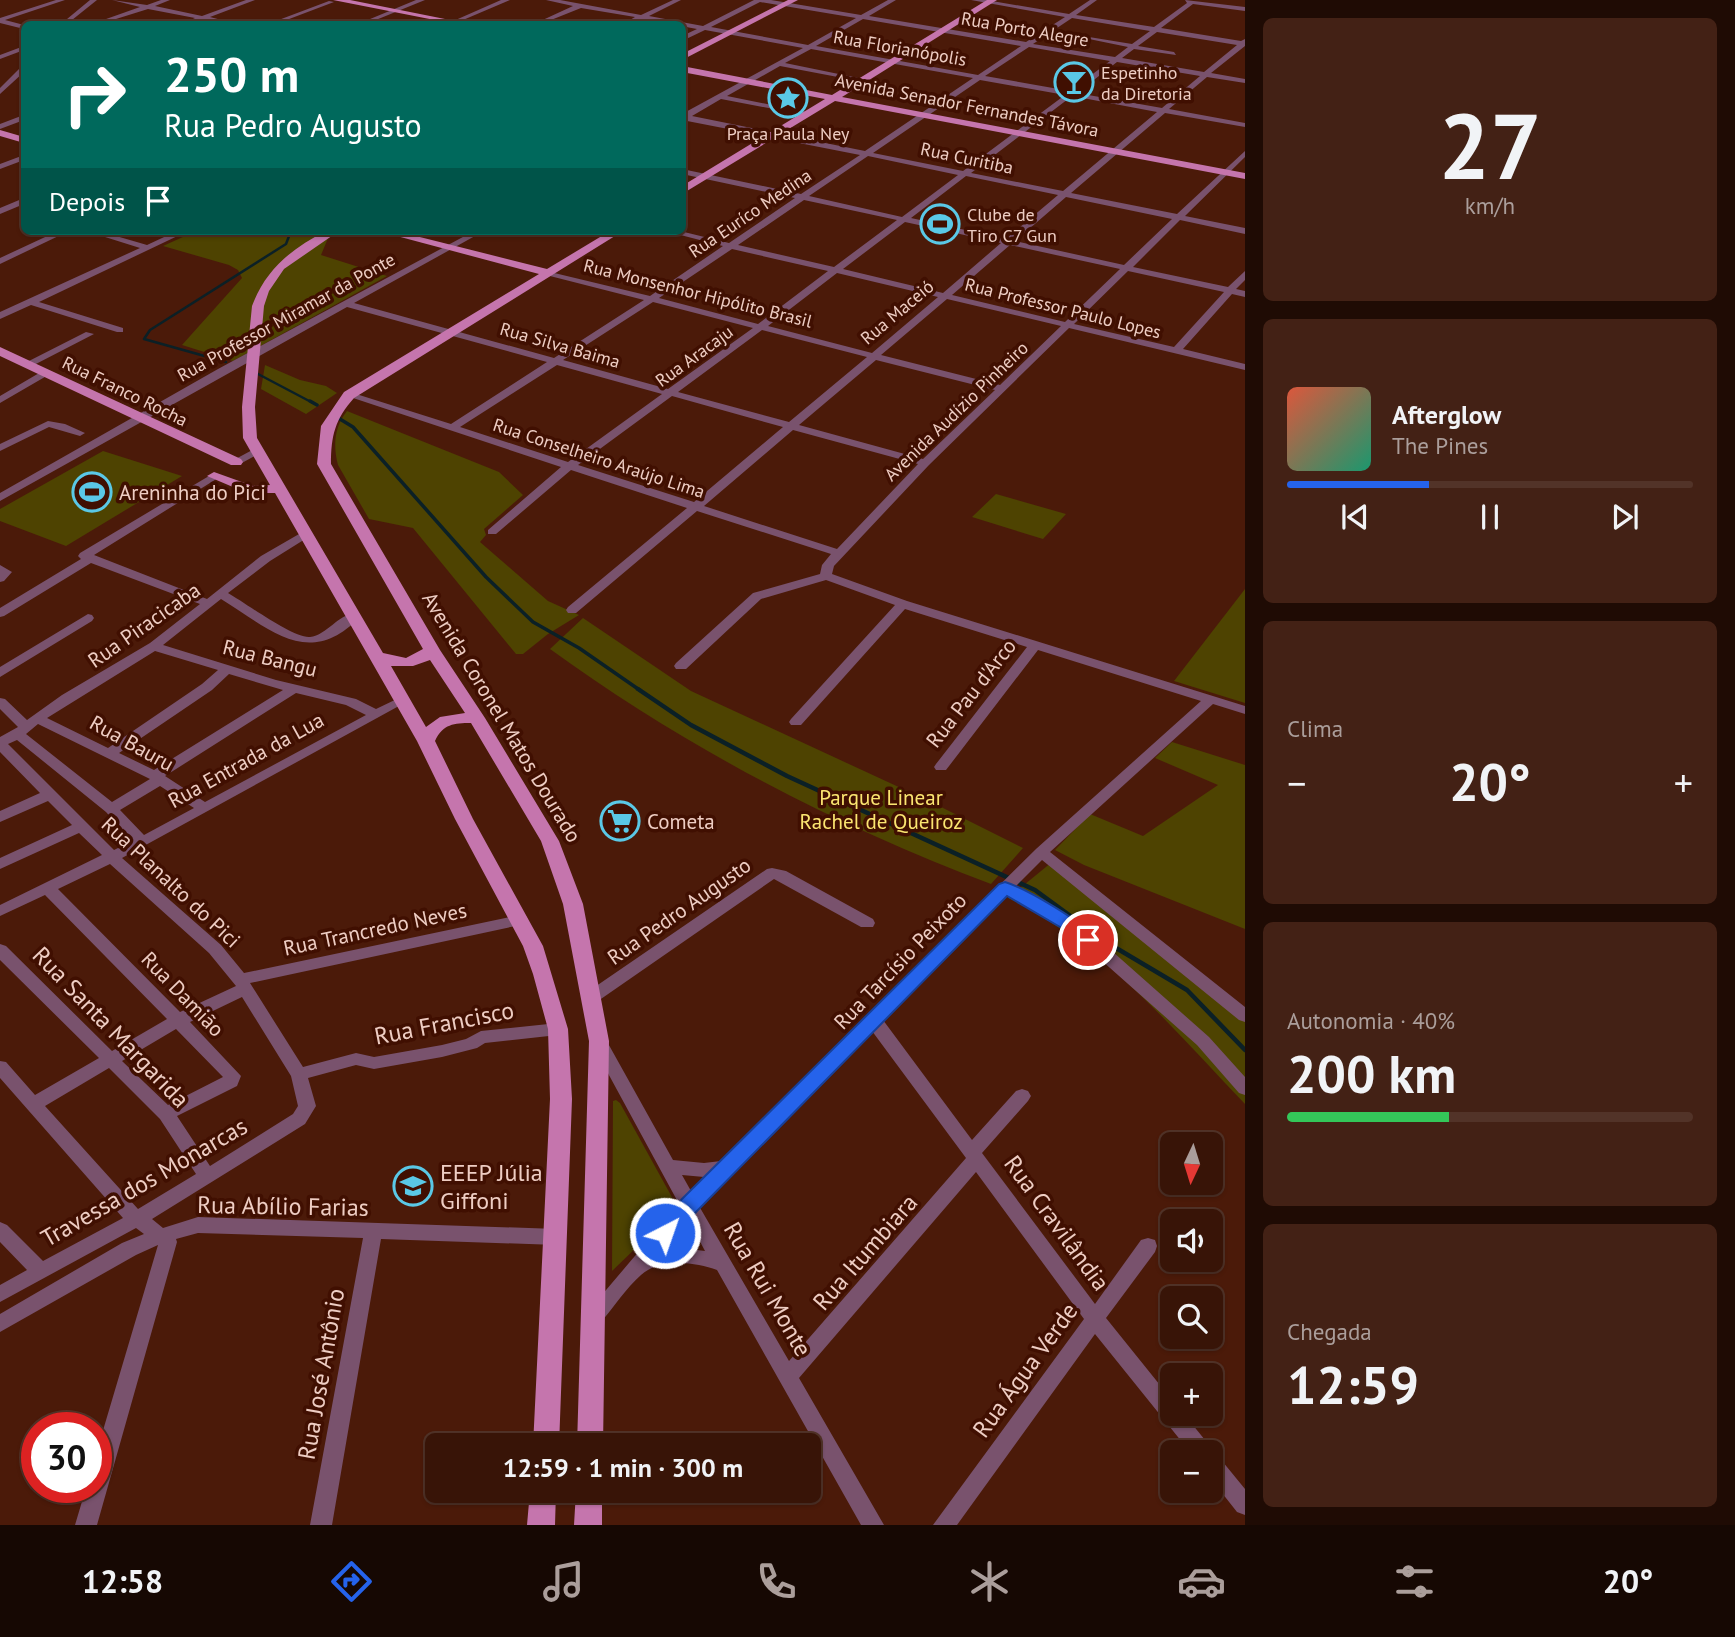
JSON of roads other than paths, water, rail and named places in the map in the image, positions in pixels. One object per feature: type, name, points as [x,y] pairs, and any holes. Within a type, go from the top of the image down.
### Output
[{"type":"main road","points":[[330,1],[440,21]]},
{"type":"main road","points":[[686,189],[991,1]]},
{"type":"main road","points":[[686,56],[785,2]]},
{"type":"main road","points":[[686,50],[726,33]]},
{"type":"main road","name":"Avenida Senador Fernandes Távora","points":[[686,68],[1245,175]]},
{"type":"main road","points":[[0,133],[21,139]]},
{"type":"main road","points":[[327,235],[288,258],[267,281],[254,326],[254,356],[247,414],[250,438],[426,741],[464,819],[520,920],[543,975],[558,1029],[561,1100],[557,1237],[546,1433]]},
{"type":"main road","name":"Rua Monsenhor Hipólito Brasil","points":[[399,235],[549,273]]},
{"type":"main road","name":"Avenida Coronel Matos Dourado","points":[[590,1433],[599,1041],[573,904],[550,841],[477,718],[432,650],[324,464],[325,429],[334,412],[349,396],[611,235]]},
{"type":"main road","name":"Rua Franco Rocha","points":[[0,352],[32,362],[46,372],[236,462]]},
{"type":"main road","points":[[214,476],[236,462]]},
{"type":"main road","points":[[214,476],[252,490],[278,489]]},
{"type":"main road","points":[[377,656],[397,663],[410,662],[419,660],[432,650]]},
{"type":"main road","points":[[426,741],[435,724],[446,720],[477,718]]},
{"type":"main road","points":[[541,1525],[542,1503]]},
{"type":"main road","points":[[587,1525],[588,1503]]},
{"type":"street","points":[[0,21],[62,0]]},
{"type":"street","points":[[68,21],[94,0]]},
{"type":"street","points":[[115,0],[218,21]]},
{"type":"street","points":[[104,21],[167,0]]},
{"type":"street","points":[[194,21],[252,0]]},
{"type":"street","points":[[368,21],[422,0]]},
{"type":"street","points":[[456,21],[507,0]]},
{"type":"street","name":"Rua Florianópolis","points":[[549,0],[665,21]]},
{"type":"street","points":[[544,21],[593,0]]},
{"type":"street","points":[[633,21],[678,0]]},
{"type":"street","points":[[686,37],[759,0]]},
{"type":"street","name":"Rua Porto Alegre","points":[[759,0],[785,2],[862,18],[1245,81]]},
{"type":"street","points":[[686,115],[893,0]]},
{"type":"street","points":[[974,0],[1244,43]]},
{"type":"street","name":"Rua Euríco Medina","points":[[452,428],[650,300],[1094,0]]},
{"type":"street","points":[[1183,0],[1245,9]]},
{"type":"street","points":[[279,21],[330,1]]},
{"type":"street","name":"Rua Aracaju","points":[[492,532],[567,468],[760,327],[1193,1]]},
{"type":"street","points":[[0,21],[21,26]]},
{"type":"street","name":"Rua Florianópolis","points":[[686,25],[1245,125]]},
{"type":"street","points":[[1091,38],[1174,54]]},
{"type":"street","name":"Rua Maceió","points":[[572,610],[1244,43]]},
{"type":"street","points":[[0,57],[21,49]]},
{"type":"street","name":"Avenida Senador Fernandes Távora","points":[[779,64],[864,80]]},
{"type":"street","points":[[0,92],[18,79]]},
{"type":"street","points":[[721,97],[807,114]]},
{"type":"street","name":"Rua Curitiba","points":[[686,118],[1245,231]]},
{"type":"street","points":[[0,127],[21,119]]},
{"type":"street","name":"Avenida Audízio Pinheiro","points":[[826,576],[828,565],[925,463],[1245,153]]},
{"type":"street","points":[[0,167],[21,158]]},
{"type":"street","points":[[686,172],[1245,294]]},
{"type":"street","points":[[2,208],[21,202]]},
{"type":"street","points":[[2,208],[21,212]]},
{"type":"street","points":[[0,261],[56,235]]},
{"type":"street","points":[[105,235],[149,248]]},
{"type":"street","points":[[113,237],[118,235]]},
{"type":"street","points":[[0,316],[176,235]]},
{"type":"street","name":"Rua Professor Miramar da Ponte","points":[[0,498],[473,235]]},
{"type":"street","name":"Rua Professor Paulo Lopes","points":[[685,235],[1245,368]]},
{"type":"street","name":"Rua Monsenhor Hipólito Brasil","points":[[549,273],[1003,389]]},
{"type":"street","points":[[1176,351],[1245,274]]},
{"type":"street","points":[[33,303],[120,330]]},
{"type":"street","name":"Rua Silva Baima","points":[[347,304],[925,463]]},
{"type":"street","points":[[32,362],[89,334]]},
{"type":"street","points":[[0,400],[46,372]]},
{"type":"street","name":"Rua Conselheiro Araújo Lima","points":[[349,396],[839,553]]},
{"type":"street","points":[[0,448],[48,424],[80,433]]},
{"type":"street","points":[[236,462],[256,451]]},
{"type":"street","points":[[0,613],[214,476]]},
{"type":"street","name":"Rua Piracicaba","points":[[0,743],[153,646],[210,604],[260,561],[306,534]]},
{"type":"street","points":[[88,557],[210,604]]},
{"type":"street","points":[[0,569],[6,572],[0,578]]},
{"type":"street","points":[[681,666],[757,596],[826,576],[904,604],[1245,710]]},
{"type":"street","points":[[221,594],[272,625],[304,640],[321,638],[354,617]]},
{"type":"street","points":[[796,722],[904,604]]},
{"type":"street","points":[[0,673],[88,618]]},
{"type":"street","name":"Rua Pau d'Arco","points":[[941,767],[1035,645]]},
{"type":"street","name":"Rua Bangu","points":[[153,646],[351,702],[375,713]]},
{"type":"street","points":[[110,753],[207,687],[227,669]]},
{"type":"street","points":[[111,809],[295,688]]},
{"type":"street","name":"Rua Tarcísio Peixoto","points":[[593,1317],[690,1205],[1010,882],[1211,699]]},
{"type":"street","name":"Rua Entrada da Lua","points":[[0,911],[142,842],[401,701]]},
{"type":"street","points":[[0,702],[142,842]]},
{"type":"street","name":"Rua Bauru","points":[[27,726],[110,753],[204,808]]},
{"type":"street","name":"Rua Planalto do Pici","points":[[0,743],[111,856],[215,948],[243,984],[299,1075],[307,1106]]},
{"type":"street","points":[[0,817],[50,794]]},
{"type":"street","points":[[0,864],[81,826]]},
{"type":"street","points":[[1041,852],[1245,1016]]},
{"type":"street","name":"Rua Pedro Augusto","points":[[592,998],[772,873],[867,923]]},
{"type":"street","points":[[1010,882],[1072,925],[1194,1032],[1238,1076],[1245,1088]]},
{"type":"street","name":"Rua Damião","points":[[46,887],[110,949],[233,1078],[166,1114]]},
{"type":"street","name":"Rua Trancredo Neves","points":[[33,1105],[243,984],[520,920]]},
{"type":"street","name":"Rua Santa Margarida","points":[[0,950],[166,1114],[207,1176]]},
{"type":"street","name":"Rua Cravilândia","points":[[874,1021],[1095,1319],[1192,1440]]},
{"type":"street","name":"Rua Francisco","points":[[299,1075],[356,1059],[374,1063],[471,1044],[481,1037],[558,1029]]},
{"type":"street","name":"Rua Rui Monte","points":[[599,1041],[873,1525]]},
{"type":"street","points":[[4,1078],[33,1105],[125,1210],[163,1237],[168,1246],[86,1525]]},
{"type":"street","name":"Rua Itumbiara","points":[[789,1376],[1022,1096]]},
{"type":"street","name":"Travessa dos Monarcas","points":[[0,1294],[139,1218],[296,1121],[307,1106]]},
{"type":"street","points":[[668,1167],[704,1170],[727,1168]]},
{"type":"street","name":"Rua Abílio Farias","points":[[0,1324],[129,1249],[174,1231],[213,1224],[557,1237]]},
{"type":"street","points":[[0,1230],[40,1270]]},
{"type":"street","name":"Rua José Antônio","points":[[321,1525],[373,1232]]},
{"type":"street","name":"Rua Água Verde","points":[[944,1525],[1148,1246]]},
{"type":"street","points":[[635,1268],[672,1255],[708,1258],[724,1265]]},
{"type":"street","points":[[1223,1478],[1245,1505]]},
{"type":"waterway","points":[[226,362],[144,339],[150,330],[286,244],[289,235]]},
{"type":"waterway","points":[[258,374],[313,403]]},
{"type":"waterway","points":[[310,401],[317,405]]},
{"type":"waterway","points":[[335,416],[353,427],[486,577],[533,622],[579,648],[641,691]]},
{"type":"waterway","points":[[638,689],[691,725],[787,776],[1035,890],[1106,942],[1187,990],[1245,1050]]},
{"type":"place","name":"Espetinho da Diretoria","points":[[1074,82]]},
{"type":"place","name":"Praça Paula Ney","points":[[788,98]]},
{"type":"place","name":"Clube de Tiro C7 Gun","points":[[940,224]]},
{"type":"place","name":"Areninha do Pici","points":[[92,492]]},
{"type":"place","name":"Cometa","points":[[620,821]]},
{"type":"place","name":"EEEP Júlia Giffoni","points":[[413,1186]]},
{"type":"park label","name":"Parque Linear Rachel de Queiroz","points":[[881,809]]}]
